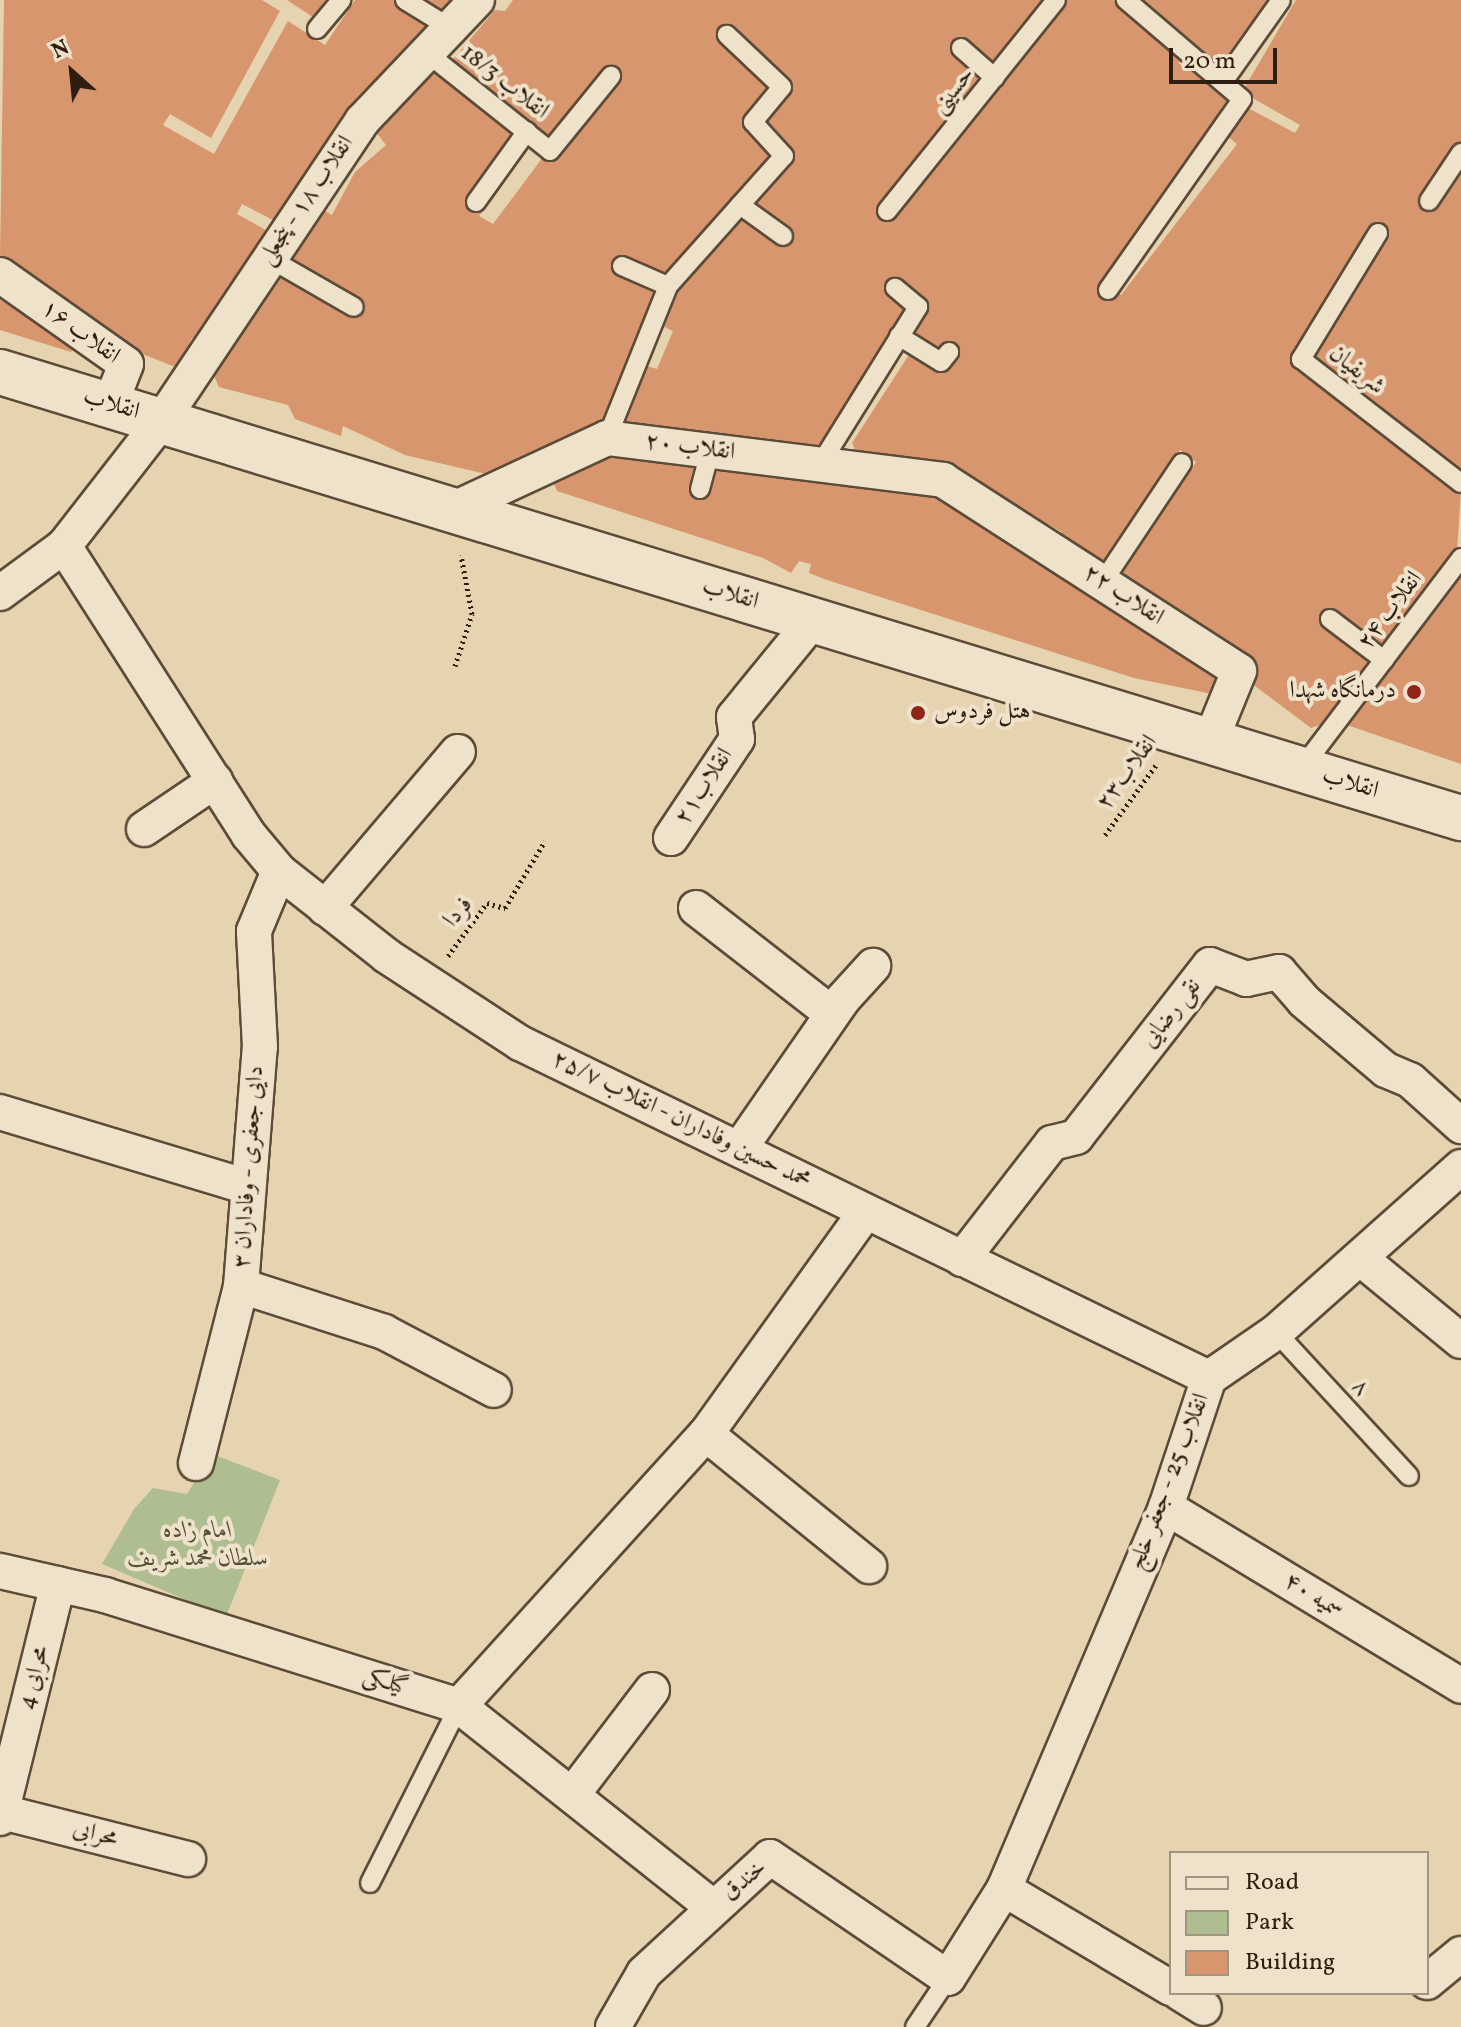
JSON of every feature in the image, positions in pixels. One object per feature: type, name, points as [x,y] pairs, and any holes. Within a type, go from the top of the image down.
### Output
[{"type":"main road","name":"انقلاب","points":[[0,372],[1461,818]]},
{"type":"street","name":"انقلاب ۱۸ - پنجعلی","points":[[0,593],[64,546],[162,420],[267,257],[362,121],[477,0]]},
{"type":"street","name":"انقلاب ۱۶","points":[[0,275],[126,364],[110,405]]},
{"type":"street","name":"انقلاب ۲۰","points":[[607,438],[943,480]]},
{"type":"street","points":[[452,510],[607,438]]},
{"type":"street","name":"انقلاب ۲۲","points":[[943,480],[1239,671],[1195,737]]},
{"type":"street","name":"محمد حسین وفاداران - انقلاب ۲۵/۷","points":[[64,546],[248,834],[279,871],[325,908],[520,1043],[1209,1378]]},
{"type":"street","name":"انقلاب۲۱","points":[[671,838],[737,739],[734,717],[813,620]]},
{"type":"street","points":[[325,908],[458,752]]},
{"type":"street","points":[[144,829],[215,781]]},
{"type":"street","name":"دایی جعفری - وفاداران ۳","points":[[196,1463],[241,1286],[245,1186],[260,1047],[254,931],[279,871]]},
{"type":"street","points":[[696,908],[832,1014]]},
{"type":"street","name":"نقی رضایی","points":[[962,1259],[1052,1143],[1076,1137],[1210,965],[1246,979],[1279,972],[1304,1001],[1386,1070],[1410,1080],[1461,1126]]},
{"type":"street","points":[[740,1148],[832,1014],[873,966]]},
{"type":"street","points":[[0,1112],[245,1186]]},
{"type":"street","name":"انقلاب 25 - جعفر خلج","points":[[948,1978],[1004,1889],[1166,1507],[1209,1378],[1276,1332],[1461,1167]]},
{"type":"street","points":[[459,1706],[706,1434],[865,1213]]},
{"type":"street","points":[[1361,1259],[1461,1341]]},
{"type":"street","points":[[241,1286],[384,1332],[494,1390]]},
{"type":"street","points":[[706,1434],[869,1566]]},
{"type":"street","name":"سمیه ۴۰","points":[[1166,1507],[1461,1686]]},
{"type":"street","name":"گیلکی","points":[[0,1571],[58,1584],[459,1706],[713,1907]]},
{"type":"street","name":"محرابی 4","points":[[1,1815],[58,1584]]},
{"type":"street","points":[[572,1795],[652,1690]]},
{"type":"street","name":"محرابی","points":[[1,1815],[188,1859]]},
{"type":"street","name":"خندق","points":[[613,2027],[644,1973],[770,1857],[948,1978]]},
{"type":"street","points":[[1004,1889],[1169,1987]]},
{"type":"street","points":[[1429,1980],[1461,1954]]},
{"type":"lane","points":[[317,29],[341,0]]},
{"type":"lane","points":[[405,0],[452,29]]},
{"type":"lane","name":"حسینی","points":[[887,211],[1056,0]]},
{"type":"lane","points":[[1108,290],[1242,99],[1126,0]]},
{"type":"lane","points":[[1223,82],[1281,0]]},
{"type":"lane","points":[[607,438],[668,286],[784,156],[753,122],[782,87],[727,35]]},
{"type":"lane","points":[[961,48],[995,78]]},
{"type":"lane","name":"انقلاب 18/3","points":[[427,53],[550,151],[611,76]]},
{"type":"lane","points":[[476,202],[527,131]]},
{"type":"lane","points":[[1429,201],[1461,153]]},
{"type":"lane","points":[[740,205],[783,236]]},
{"type":"lane","name":"شریفیان","points":[[1378,233],[1301,359],[1461,483]]},
{"type":"lane","points":[[267,257],[354,307]]},
{"type":"lane","points":[[622,266],[668,286]]},
{"type":"lane","points":[[821,463],[918,307],[895,288]]},
{"type":"lane","points":[[899,336],[941,362],[949,352]]},
{"type":"lane","points":[[700,489],[710,451]]},
{"type":"lane","points":[[1102,583],[1182,463]]},
{"type":"lane","name":"انقلاب ۲۴","points":[[1301,769],[1461,558]]},
{"type":"lane","points":[[1330,619],[1384,660]]},
{"type":"lane","name":"۸","points":[[1276,1332],[1409,1476]]},
{"type":"lane","points":[[370,1883],[459,1706]]},
{"type":"lane","points":[[915,2027],[948,1978]]},
{"type":"path","points":[[452,510],[472,614],[455,666]]},
{"type":"path","name":"انقلاب۲۳","points":[[1105,835],[1195,737]]},
{"type":"path","name":"فردا","points":[[429,981],[487,903],[505,908],[545,841]]},
{"type":"green space","name":"امام زاده سلطان محمد شریف","points":[[212,1454],[280,1480],[226,1617],[102,1564],[134,1509],[153,1488],[187,1494]]},
{"type":"building","points":[[4,0],[262,0],[280,11],[211,138],[170,114],[163,125],[214,154],[288,21],[325,45],[355,0],[393,0],[428,24],[420,51],[277,222],[242,204],[237,214],[271,233],[209,343],[192,338],[178,368],[119,345],[119,337],[0,258]]},
{"type":"building","points":[[287,0],[338,0],[322,23]]},
{"type":"building","points":[[415,0],[471,0],[456,19]]},
{"type":"building","points":[[513,0],[1050,0],[1004,74],[1009,77],[1065,0],[1113,0],[1234,103],[1111,288],[1121,295],[1237,144],[1227,136],[1246,107],[1295,133],[1300,125],[1242,92],[1296,0],[1461,0],[1461,141],[1421,200],[1461,167],[1461,476],[1315,360],[1313,350],[1386,233],[1374,224],[1291,361],[1461,491],[1457,551],[1381,651],[1370,653],[1371,662],[1328,722],[1311,728],[1112,579],[1196,462],[1180,450],[1099,569],[1057,540],[1062,532],[965,478],[860,459],[852,443],[912,350],[940,358],[906,338],[914,305],[834,451],[614,431],[644,365],[657,369],[673,331],[658,324],[673,288],[791,157],[760,125],[776,87],[746,123],[776,156],[668,276],[652,268],[649,273],[661,289],[606,424],[528,466],[511,462],[507,479],[405,455],[343,426],[341,436],[295,419],[288,405],[219,387],[210,367],[270,265],[359,316],[365,309],[276,258],[313,204],[332,215],[355,172],[386,145],[369,123],[436,68],[527,139],[530,147],[479,216],[493,224],[546,153],[619,74],[607,67],[549,144],[450,63],[495,10],[505,11]]},
{"type":"building","points":[[1137,0],[1283,0],[1232,89]]},
{"type":"building","points":[[0,300],[75,341],[71,352],[0,330]]},
{"type":"building","points":[[619,444],[900,484],[933,496],[1223,681],[1217,695],[1134,678],[827,580],[809,573],[811,564],[799,561],[791,573],[763,558],[557,491],[549,473]]},
{"type":"building","name":"درمانگاه شهدا","points":[[1461,568],[1461,764],[1344,724]]},
{"type":"place","name":"درمانگاه شهدا","points":[[1414,692]]},
{"type":"place","name":"هتل فردوس","points":[[918,713]]}]
